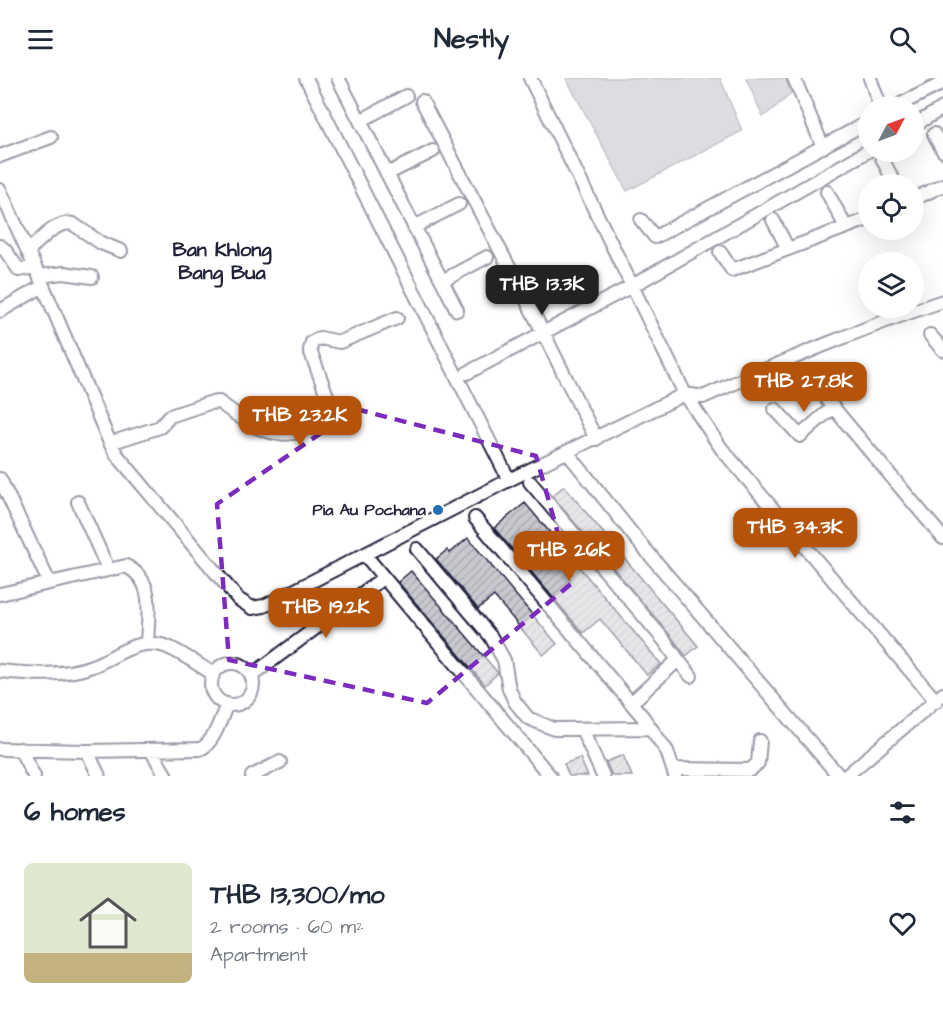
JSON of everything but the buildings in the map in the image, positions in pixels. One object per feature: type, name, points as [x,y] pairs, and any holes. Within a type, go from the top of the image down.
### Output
[{"type":"street","points":[[306,78],[509,480]]},
{"type":"street","points":[[338,78],[457,310]]},
{"type":"street","points":[[530,78],[685,394],[721,448],[939,697],[846,776]]},
{"type":"street","points":[[795,78],[823,147]]},
{"type":"street","points":[[870,78],[876,96]]},
{"type":"street","points":[[917,96],[943,83]]},
{"type":"street","points":[[360,121],[406,96]]},
{"type":"street","points":[[422,101],[543,332],[596,439]]},
{"type":"street","points":[[924,119],[943,108]]},
{"type":"street","points":[[641,220],[655,237],[858,128]]},
{"type":"street","points":[[934,134],[943,151]]},
{"type":"street","points":[[1,152],[51,137]]},
{"type":"street","points":[[387,174],[433,151]]},
{"type":"street","points":[[467,373],[632,286],[858,157]]},
{"type":"street","points":[[924,194],[943,185]]},
{"type":"street","points":[[0,190],[117,455],[238,599],[252,608],[264,606],[509,480],[685,394],[703,397],[834,340],[894,316],[943,301]]},
{"type":"street","points":[[827,192],[846,227]]},
{"type":"street","points":[[414,227],[459,204]]},
{"type":"street","points":[[773,220],[788,249]]},
{"type":"street","points":[[27,251],[55,228],[68,223],[101,243],[121,251]]},
{"type":"street","points":[[720,252],[732,270],[858,223]]},
{"type":"street","points":[[0,246],[19,270],[39,277],[64,273],[92,277]]},
{"type":"street","points":[[442,281],[487,257]]},
{"type":"street","points":[[0,311],[39,277]]},
{"type":"street","points":[[110,443],[160,427],[170,416],[219,402],[256,427],[275,433],[293,434],[325,420],[332,409],[310,350],[312,342],[320,338],[340,342],[397,318]]},
{"type":"street","points":[[930,335],[943,350]]},
{"type":"street","points":[[775,409],[800,436],[830,404],[943,538]]},
{"type":"street","points":[[567,452],[638,541],[839,776]]},
{"type":"street","points":[[0,478],[49,582]]},
{"type":"street","points":[[530,482],[664,640],[691,676]]},
{"type":"street","points":[[78,502],[108,569]]},
{"type":"street","points":[[475,518],[632,703],[667,751],[674,772],[750,770],[758,763],[760,741]]},
{"type":"street","points":[[417,549],[499,649],[504,660],[509,689],[520,710],[528,718],[554,729],[650,728]]},
{"type":"street","points":[[365,555],[550,776]]},
{"type":"street","points":[[0,594],[126,566],[136,571],[146,585],[149,604],[147,643]]},
{"type":"street","points":[[251,676],[384,578]]},
{"type":"street","points":[[0,671],[67,672],[92,666],[127,648],[147,643],[164,645],[214,674]]},
{"type":"street","points":[[632,703],[678,660]]},
{"type":"street","points":[[229,663],[242,666],[251,676],[252,688],[246,700],[234,705],[221,702],[213,693],[214,674],[229,663]]},
{"type":"street","points":[[0,749],[87,751],[200,749],[210,742],[227,704]]},
{"type":"street","points":[[582,729],[603,776]]},
{"type":"street","points":[[20,749],[34,776]]},
{"type":"street","points":[[151,750],[166,776]]},
{"type":"street","points":[[87,751],[99,776]]},
{"type":"street","points":[[252,776],[280,762]]},
{"type":"highlighted area","points":[[356,409],[536,456],[572,583],[427,703],[229,660],[217,504]]},
{"type":"shaded area","points":[[566,78],[720,78],[742,131],[627,191]]},
{"type":"shaded area","points":[[746,78],[785,78],[791,94],[763,117]]},
{"type":"place","name":"Pia Au Pochana","points":[[438,510]]},
{"type":"district","name":"Ban Khlong Bang Bua","points":[[222,262]]}]
